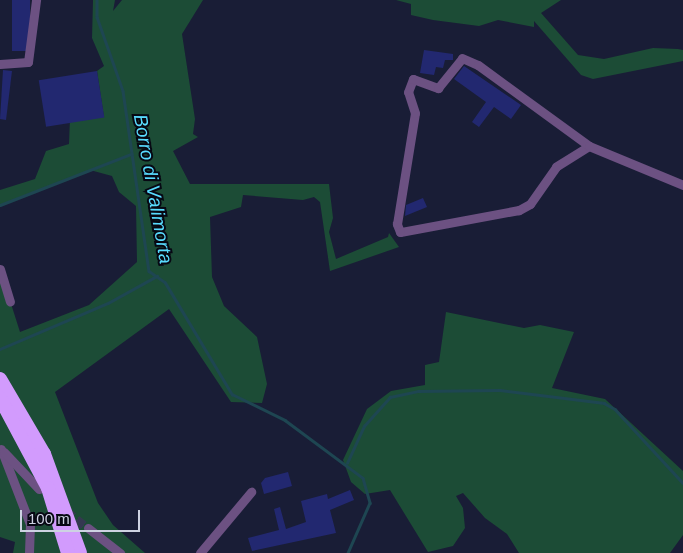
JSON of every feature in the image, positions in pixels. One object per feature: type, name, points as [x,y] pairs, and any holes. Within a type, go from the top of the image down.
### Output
[{"type":"highway","points":[[0,379],[44,454],[80,553]]},
{"type":"highway","points":[[0,398],[48,488],[68,553]]},
{"type":"street","points":[[0,64],[28,62],[36,0]]},
{"type":"street","points":[[589,146],[556,168],[530,204],[519,210],[400,232],[396,224],[415,113],[408,92],[413,79],[438,88],[462,58],[478,65],[589,146],[683,185]]},
{"type":"street","points":[[0,269],[10,301]]},
{"type":"street","points":[[0,448],[39,489]]},
{"type":"street","points":[[0,448],[30,524],[29,553]]},
{"type":"street","points":[[200,553],[251,492]]},
{"type":"street","points":[[88,528],[120,553]]},
{"type":"green space","points":[[93,0],[115,0],[113,11],[122,0],[203,0],[182,34],[195,119],[193,134],[198,137],[173,151],[190,184],[329,184],[333,218],[329,232],[336,259],[388,237],[389,233],[399,247],[330,271],[320,202],[314,197],[303,200],[243,195],[241,207],[210,217],[212,277],[224,306],[257,337],[267,384],[262,403],[231,402],[169,309],[55,392],[98,503],[113,525],[145,553],[80,553],[0,379],[0,269],[20,332],[89,305],[137,262],[136,206],[119,192],[112,176],[90,170],[0,205],[0,190],[35,179],[46,151],[69,144],[70,118],[104,117],[97,71],[104,66],[92,38]]},
{"type":"green space","points":[[396,0],[561,0],[541,13],[578,55],[604,59],[653,48],[678,49],[683,50],[683,61],[593,79],[581,75],[534,21],[534,27],[498,20],[479,26],[433,20],[411,15],[411,4]]},
{"type":"green space","points":[[446,312],[524,328],[540,325],[574,332],[552,388],[605,399],[683,471],[683,535],[670,553],[519,553],[507,534],[485,518],[463,493],[456,496],[463,508],[465,528],[453,546],[428,552],[390,490],[365,494],[351,482],[343,460],[367,409],[391,391],[425,385],[425,365],[439,362]]},
{"type":"green space","points":[[0,398],[19,430],[68,553],[13,553],[15,542],[0,537]]},
{"type":"building","points":[[12,0],[30,0],[30,51],[12,51]]},
{"type":"building","points":[[424,50],[453,54],[453,60],[445,60],[443,68],[436,67],[434,75],[420,73]]},
{"type":"building","points":[[464,66],[521,105],[511,119],[494,107],[479,127],[472,122],[486,102],[454,79]]},
{"type":"building","points":[[3,70],[12,71],[6,120],[0,119]]},
{"type":"building","points":[[97,71],[104,117],[46,127],[39,80]]},
{"type":"building","points":[[423,198],[427,207],[405,216],[406,205]]},
{"type":"building","points":[[288,472],[292,486],[264,494],[261,483],[265,478]]},
{"type":"building","points":[[350,490],[354,500],[330,510],[336,533],[252,551],[248,538],[279,530],[274,509],[280,507],[286,529],[306,522],[301,501],[327,494],[328,499]]},
{"type":"waterway","name":"Borro di Valimorta","points":[[97,0],[97,17],[123,91],[149,271],[165,282],[232,394],[285,420],[363,478],[370,503],[348,553]]},
{"type":"waterway","points":[[0,205],[131,154]]},
{"type":"waterway","points":[[0,349],[108,303],[157,276]]},
{"type":"waterway","points":[[347,463],[364,426],[390,397],[418,391],[500,390],[604,403],[615,409],[683,483]]},
{"type":"tunnel","points":[[66,511],[88,528]]}]
